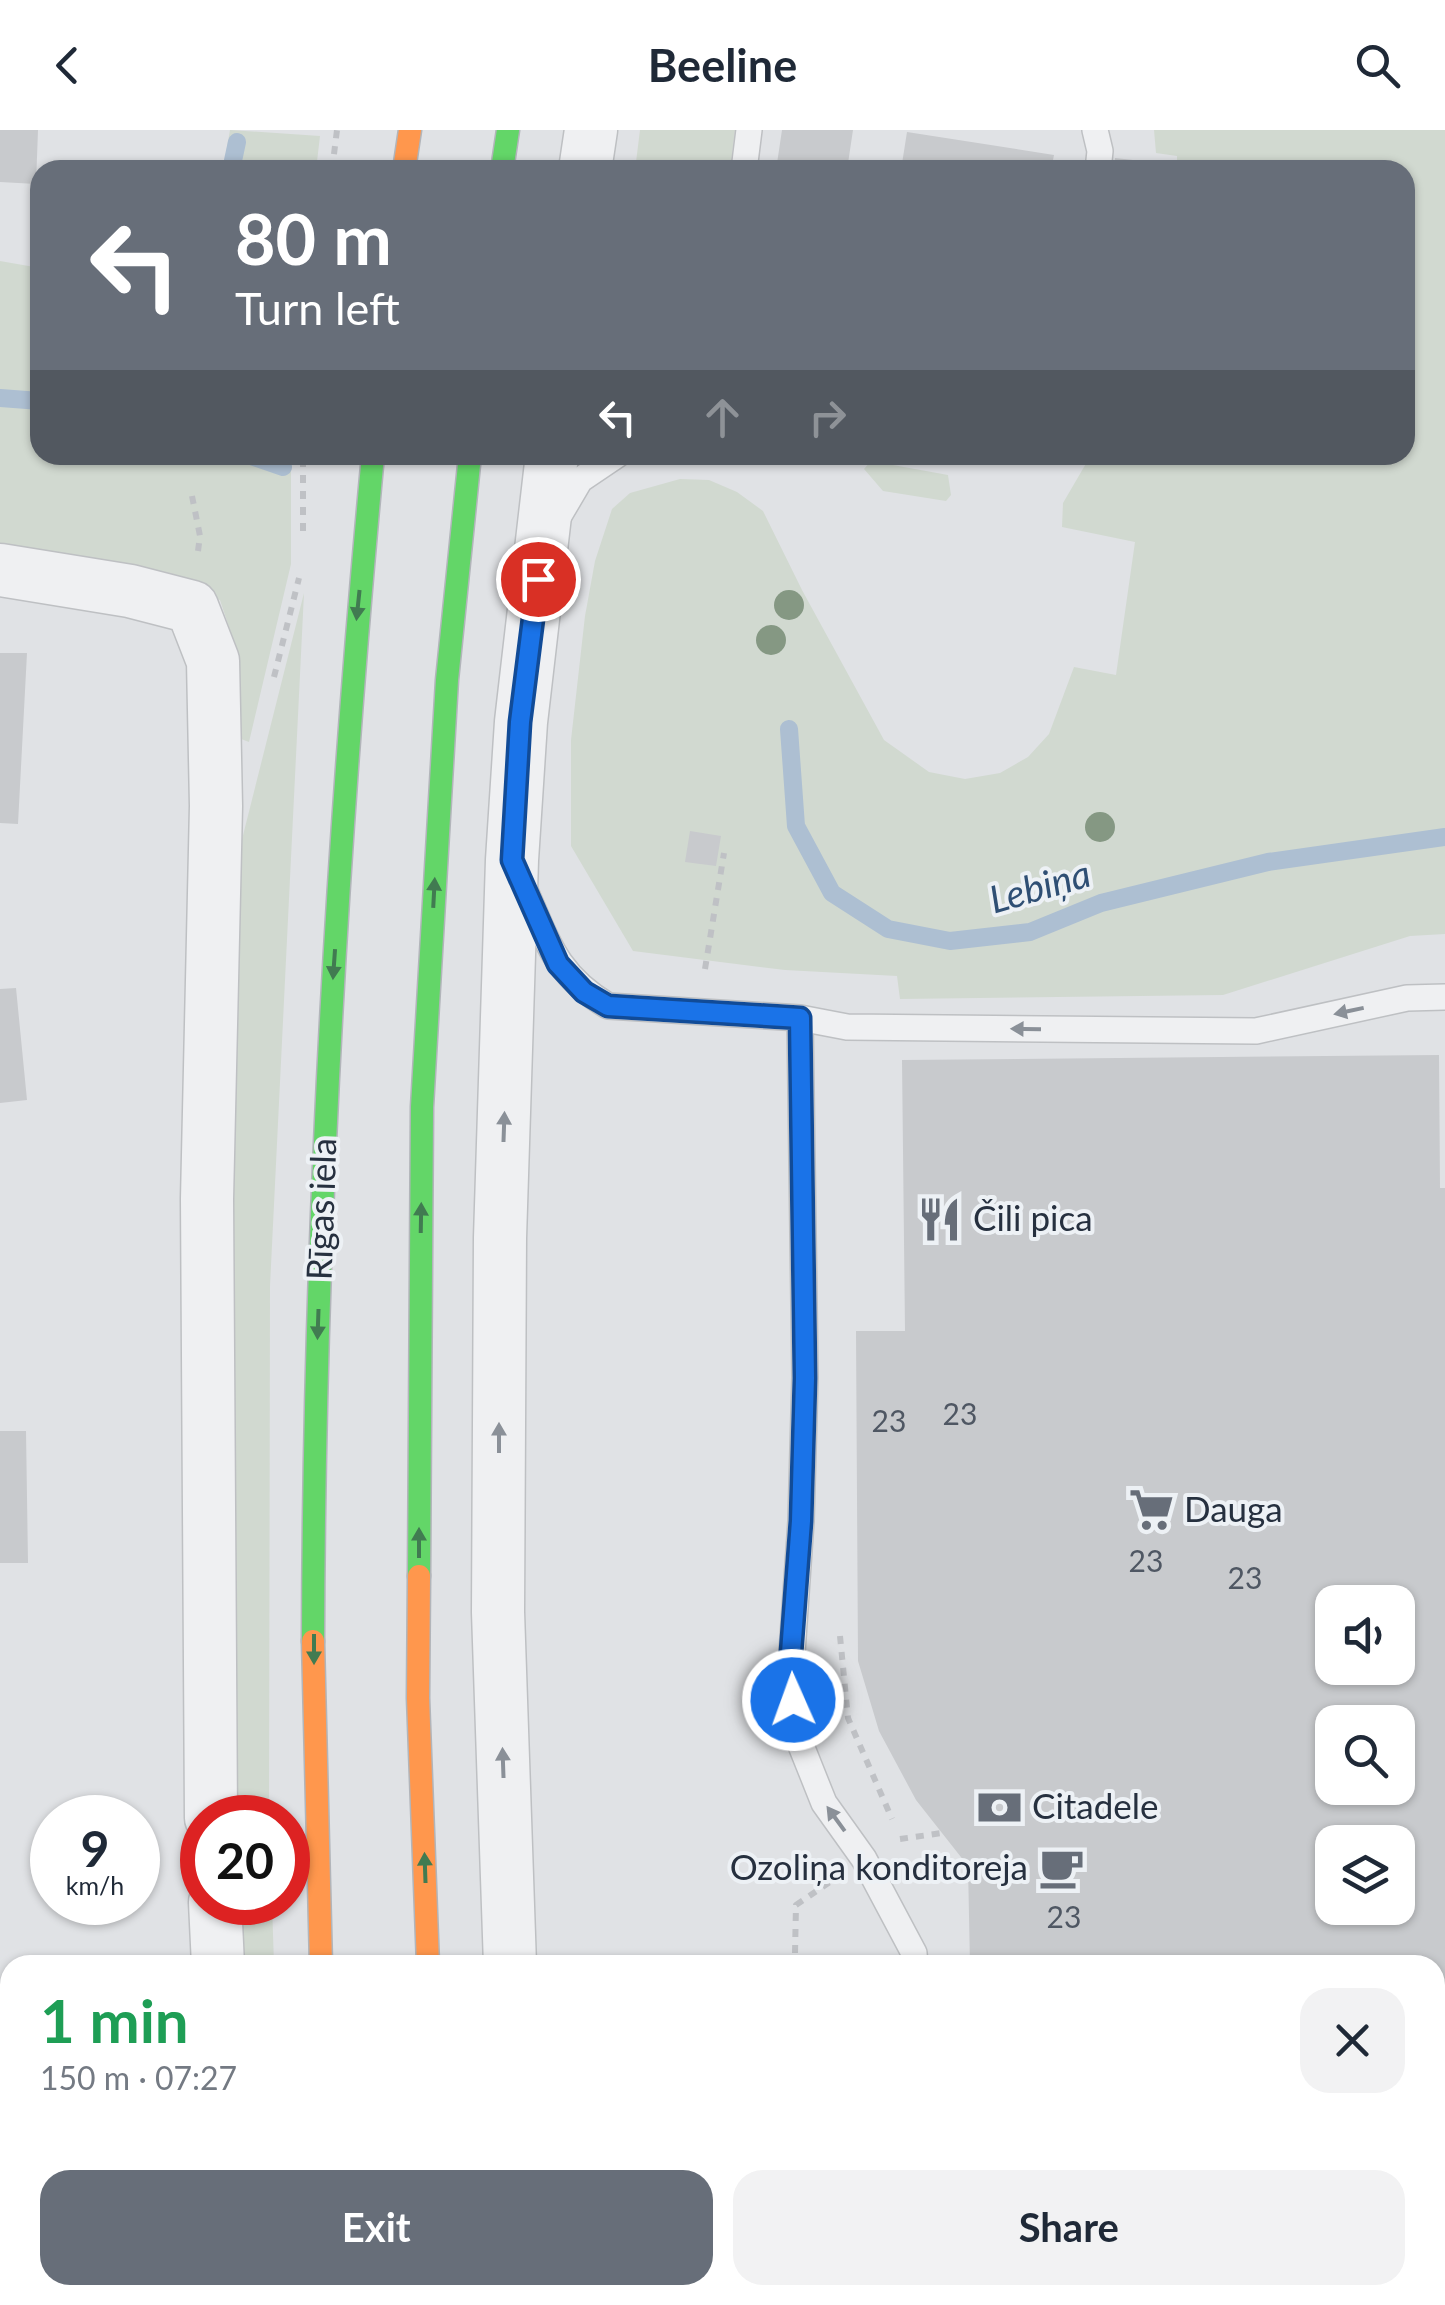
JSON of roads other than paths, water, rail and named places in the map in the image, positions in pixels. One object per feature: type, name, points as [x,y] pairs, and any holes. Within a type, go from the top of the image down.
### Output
[{"type":"highway","points":[[406,160],[410,130]]},
{"type":"highway","points":[[504,160],[508,130]]},
{"type":"highway","name":"Rīgas iela","points":[[321,1955],[314,1697],[315,1398],[324,1122],[353,646],[372,465]]},
{"type":"highway","points":[[428,1955],[418,1698],[422,1107],[447,680],[469,465]]},
{"type":"street","points":[[588,160],[592,130]]},
{"type":"street","points":[[510,1955],[498,1612],[500,1260],[520,722],[551,465]]},
{"type":"street","points":[[0,570],[130,591],[192,607],[213,661],[215,844],[207,1183],[211,1795]]},
{"type":"street","points":[[216,1925],[218,1955]]},
{"type":"lane","points":[[746,160],[750,130]]},
{"type":"lane","points":[[1096,130],[1099,160]]},
{"type":"lane","points":[[542,543],[580,480],[602,465]]},
{"type":"lane","points":[[512,860],[558,964],[584,992],[608,1006],[800,1018],[847,1027],[1256,1031],[1407,998],[1445,998]]},
{"type":"lane","points":[[800,1018],[805,1378],[801,1521],[790,1666],[796,1733],[824,1803],[864,1858],[914,1955]]},
{"type":"waterway","points":[[233,160],[237,142]]},
{"type":"waterway","name":"Lebiņa","points":[[0,398],[30,400]]},
{"type":"waterway","name":"Lebiņa","points":[[277,465],[283,467]]},
{"type":"waterway","name":"Lebiņa","points":[[789,729],[796,826],[832,893],[888,929],[950,941],[1030,932],[1101,903],[1268,862],[1445,837]]},
{"type":"place","name":"Čili pica","points":[[940,1219]]},
{"type":"place","name":"Dauga","points":[[1151,1510]]},
{"type":"place","name":"Citadele","points":[[999,1807]]},
{"type":"place","name":"Ozoliņa konditoreja","points":[[1061,1868]]}]
